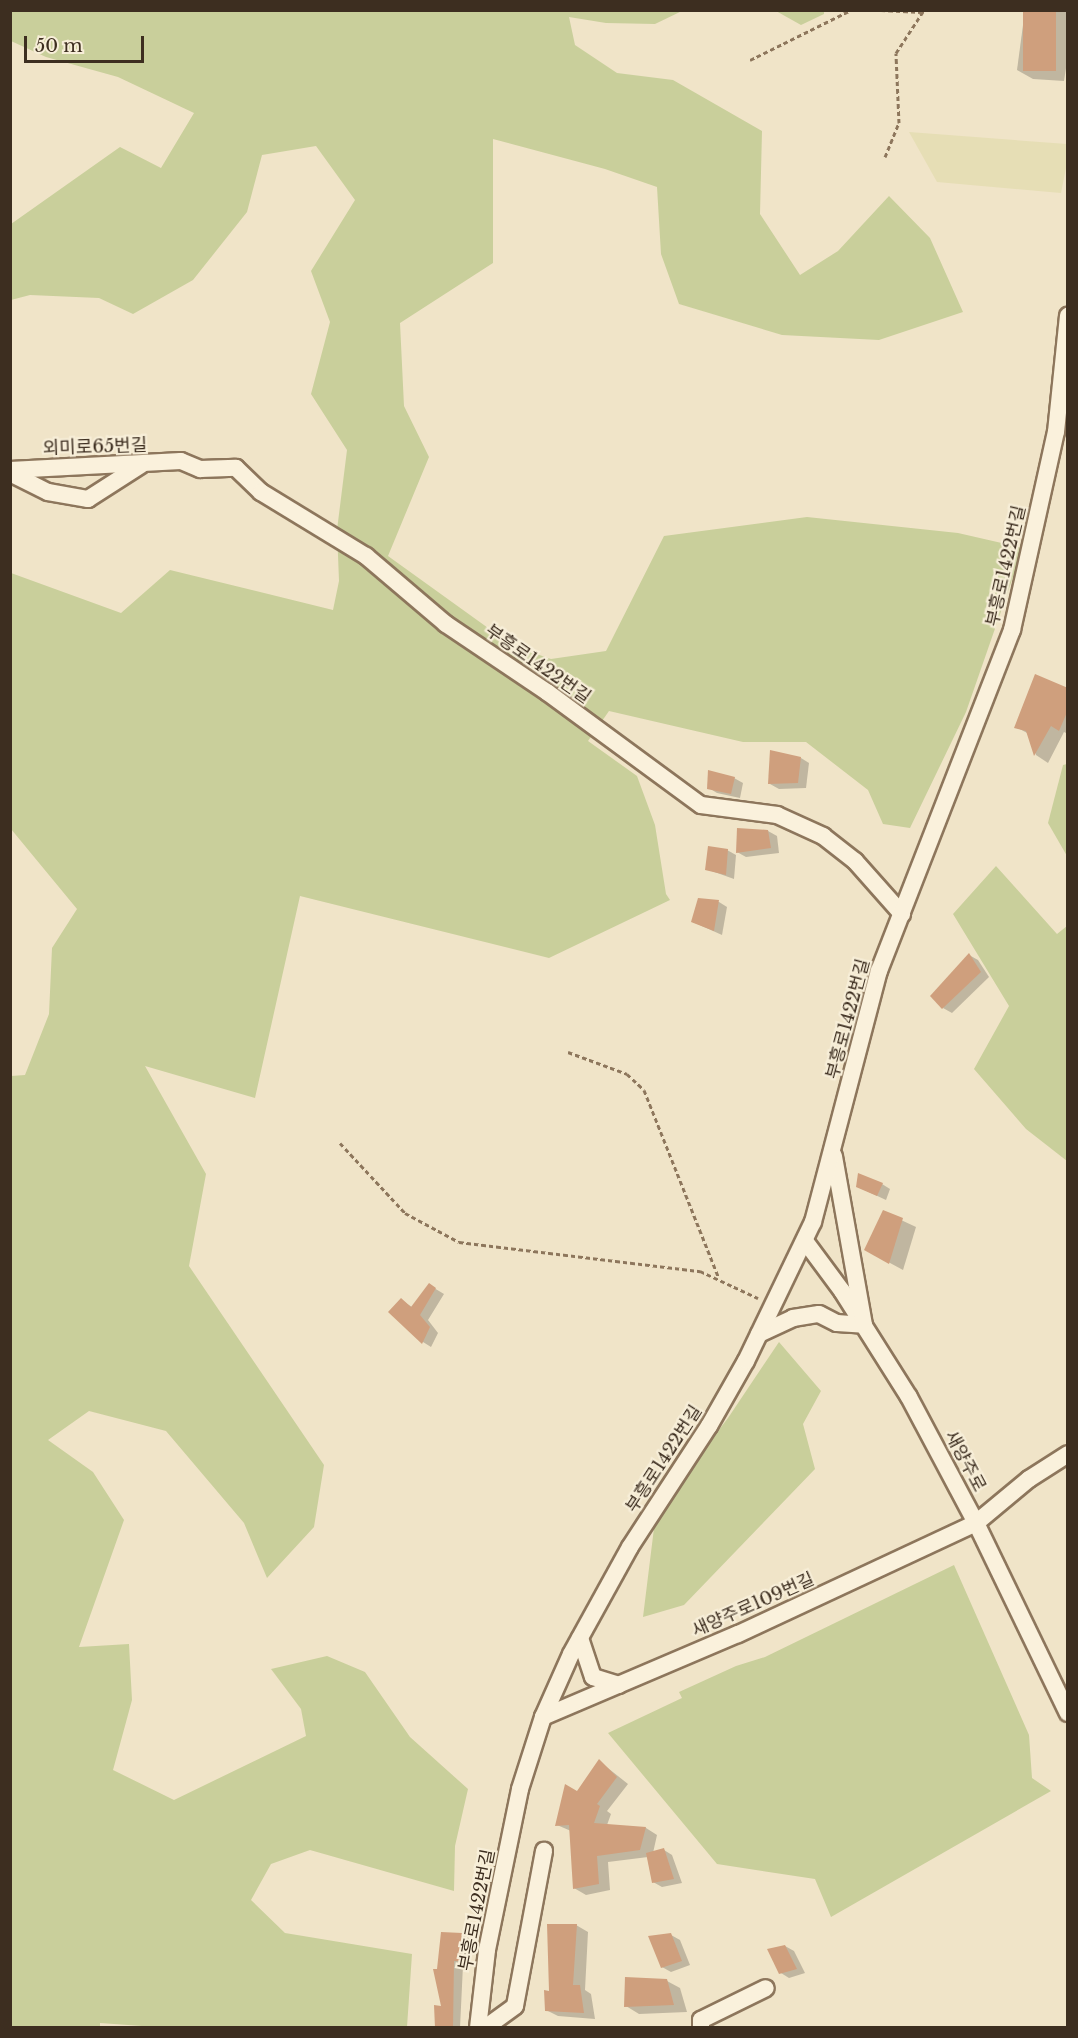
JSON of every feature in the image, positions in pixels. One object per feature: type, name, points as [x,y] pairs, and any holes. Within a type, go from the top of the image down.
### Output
[{"type":"street","name":"부흥로1422번길","points":[[478,2028],[487,1950],[520,1789],[543,1717],[580,1638],[630,1547],[710,1426],[805,1241],[833,1152],[879,971],[1012,630],[1056,432],[1068,316]]},
{"type":"street","name":"부흥로1422번길","points":[[181,461],[200,469],[236,468],[261,492],[366,556],[446,624],[547,692],[701,805],[777,815],[824,836],[855,861],[902,914]]},
{"type":"street","name":"외미로65번길","points":[[10,471],[181,461]]},
{"type":"street","points":[[10,471],[48,492],[88,499],[143,465]]},
{"type":"street","points":[[759,1334],[793,1318],[819,1314],[837,1323],[864,1325],[833,1152]]},
{"type":"street","name":"새양주로","points":[[805,1241],[864,1325],[909,1397],[976,1523],[1068,1713]]},
{"type":"street","name":"새양주로109번길","points":[[543,1717],[738,1634],[976,1523],[1029,1479],[1068,1454]]},
{"type":"street","points":[[580,1638],[593,1677],[619,1685]]},
{"type":"street","points":[[485,2028],[515,2006],[544,1851]]},
{"type":"street","points":[[701,2024],[766,1988]]},
{"type":"path","points":[[750,60],[851,10]]},
{"type":"path","points":[[881,10],[922,11]]},
{"type":"path","points":[[885,157],[899,123],[896,53],[922,11]]},
{"type":"path","points":[[568,1052],[627,1074],[645,1090],[718,1278]]},
{"type":"path","points":[[340,1143],[405,1213],[459,1242],[700,1271],[772,1306]]},
{"type":"shaded area","points":[[909,132],[1067,144],[1067,163],[1061,193],[937,182]]},
{"type":"green space","points":[[11,11],[682,11],[655,24],[606,23],[569,17],[575,45],[617,73],[673,80],[762,131],[760,214],[800,275],[838,251],[889,196],[930,238],[963,312],[879,340],[782,335],[679,304],[661,254],[657,187],[605,169],[493,139],[493,263],[400,323],[404,406],[429,457],[388,556],[513,646],[551,659],[606,651],[664,536],[807,517],[958,533],[1023,548],[966,712],[910,828],[883,824],[868,790],[806,742],[743,742],[609,711],[588,741],[637,776],[655,825],[666,894],[670,900],[549,958],[300,896],[255,1098],[145,1066],[206,1174],[189,1266],[324,1465],[314,1527],[267,1578],[244,1523],[166,1431],[89,1411],[48,1440],[93,1472],[124,1520],[79,1647],[129,1644],[132,1700],[113,1770],[174,1800],[306,1736],[301,1709],[271,1669],[327,1656],[365,1672],[410,1737],[468,1789],[455,1846],[454,1891],[310,1850],[271,1864],[251,1900],[285,1933],[412,1954],[407,2027],[170,2028],[100,2023],[100,2028],[11,2027],[11,1076],[25,1075],[49,1014],[52,948],[77,909],[11,829],[11,573],[121,613],[170,570],[333,610],[339,581],[337,530],[347,450],[311,394],[330,322],[311,271],[355,200],[316,146],[262,155],[247,212],[193,280],[133,314],[99,298],[30,295],[11,300],[11,224],[120,147],[161,168],[194,113],[118,77],[46,57],[11,41]]},
{"type":"green space","points":[[776,11],[824,11],[824,14],[801,25]]},
{"type":"green space","points":[[1068,764],[1067,856],[1048,823],[1063,765]]},
{"type":"green space","points":[[996,866],[1057,934],[1067,926],[1067,1161],[1026,1129],[974,1069],[1009,1006],[953,914]]},
{"type":"green space","points":[[779,1342],[821,1391],[803,1424],[815,1469],[684,1605],[643,1617],[656,1512],[728,1418]]},
{"type":"green space","points":[[954,1565],[1029,1735],[1032,1778],[1051,1791],[831,1917],[815,1879],[717,1864],[608,1733],[682,1698],[679,1692],[736,1666],[765,1657]]},
{"type":"building","points":[[1023,10],[1056,10],[1056,71],[1023,71]]},
{"type":"building","points":[[1035,674],[1068,688],[1068,710],[1059,731],[1051,726],[1034,756],[1026,731],[1014,728]]},
{"type":"building","points":[[770,750],[801,757],[798,783],[768,784]]},
{"type":"building","points":[[708,770],[735,777],[731,794],[707,789]]},
{"type":"building","points":[[737,828],[768,830],[771,848],[736,853]]},
{"type":"building","points":[[708,846],[728,849],[726,875],[705,870]]},
{"type":"building","points":[[698,898],[719,900],[714,931],[691,922]]},
{"type":"building","points":[[969,953],[981,972],[942,1009],[930,996]]},
{"type":"building","points":[[858,1173],[883,1183],[877,1196],[856,1187]]},
{"type":"building","points":[[883,1210],[903,1218],[889,1264],[864,1250]]},
{"type":"building","points":[[429,1283],[436,1288],[420,1315],[430,1327],[422,1344],[388,1312],[401,1298],[411,1307]]},
{"type":"building","points":[[599,1759],[617,1777],[597,1804],[600,1806],[594,1823],[646,1827],[640,1850],[597,1856],[599,1884],[573,1889],[569,1825],[555,1826],[565,1784],[577,1791]]},
{"type":"building","points":[[664,1848],[674,1879],[652,1883],[646,1853]]},
{"type":"building","points":[[547,1924],[577,1924],[573,1985],[580,1985],[584,2013],[545,2011],[544,1990],[549,1991]]},
{"type":"building","points":[[441,1932],[462,1933],[460,1961],[454,1961],[453,2028],[435,2028],[434,2005],[441,2006],[433,1969],[437,1969]]},
{"type":"building","points":[[671,1933],[682,1961],[661,1968],[648,1936]]},
{"type":"building","points":[[785,1945],[797,1969],[779,1974],[767,1949]]},
{"type":"building","points":[[625,1977],[667,1979],[674,2005],[624,2007]]}]
